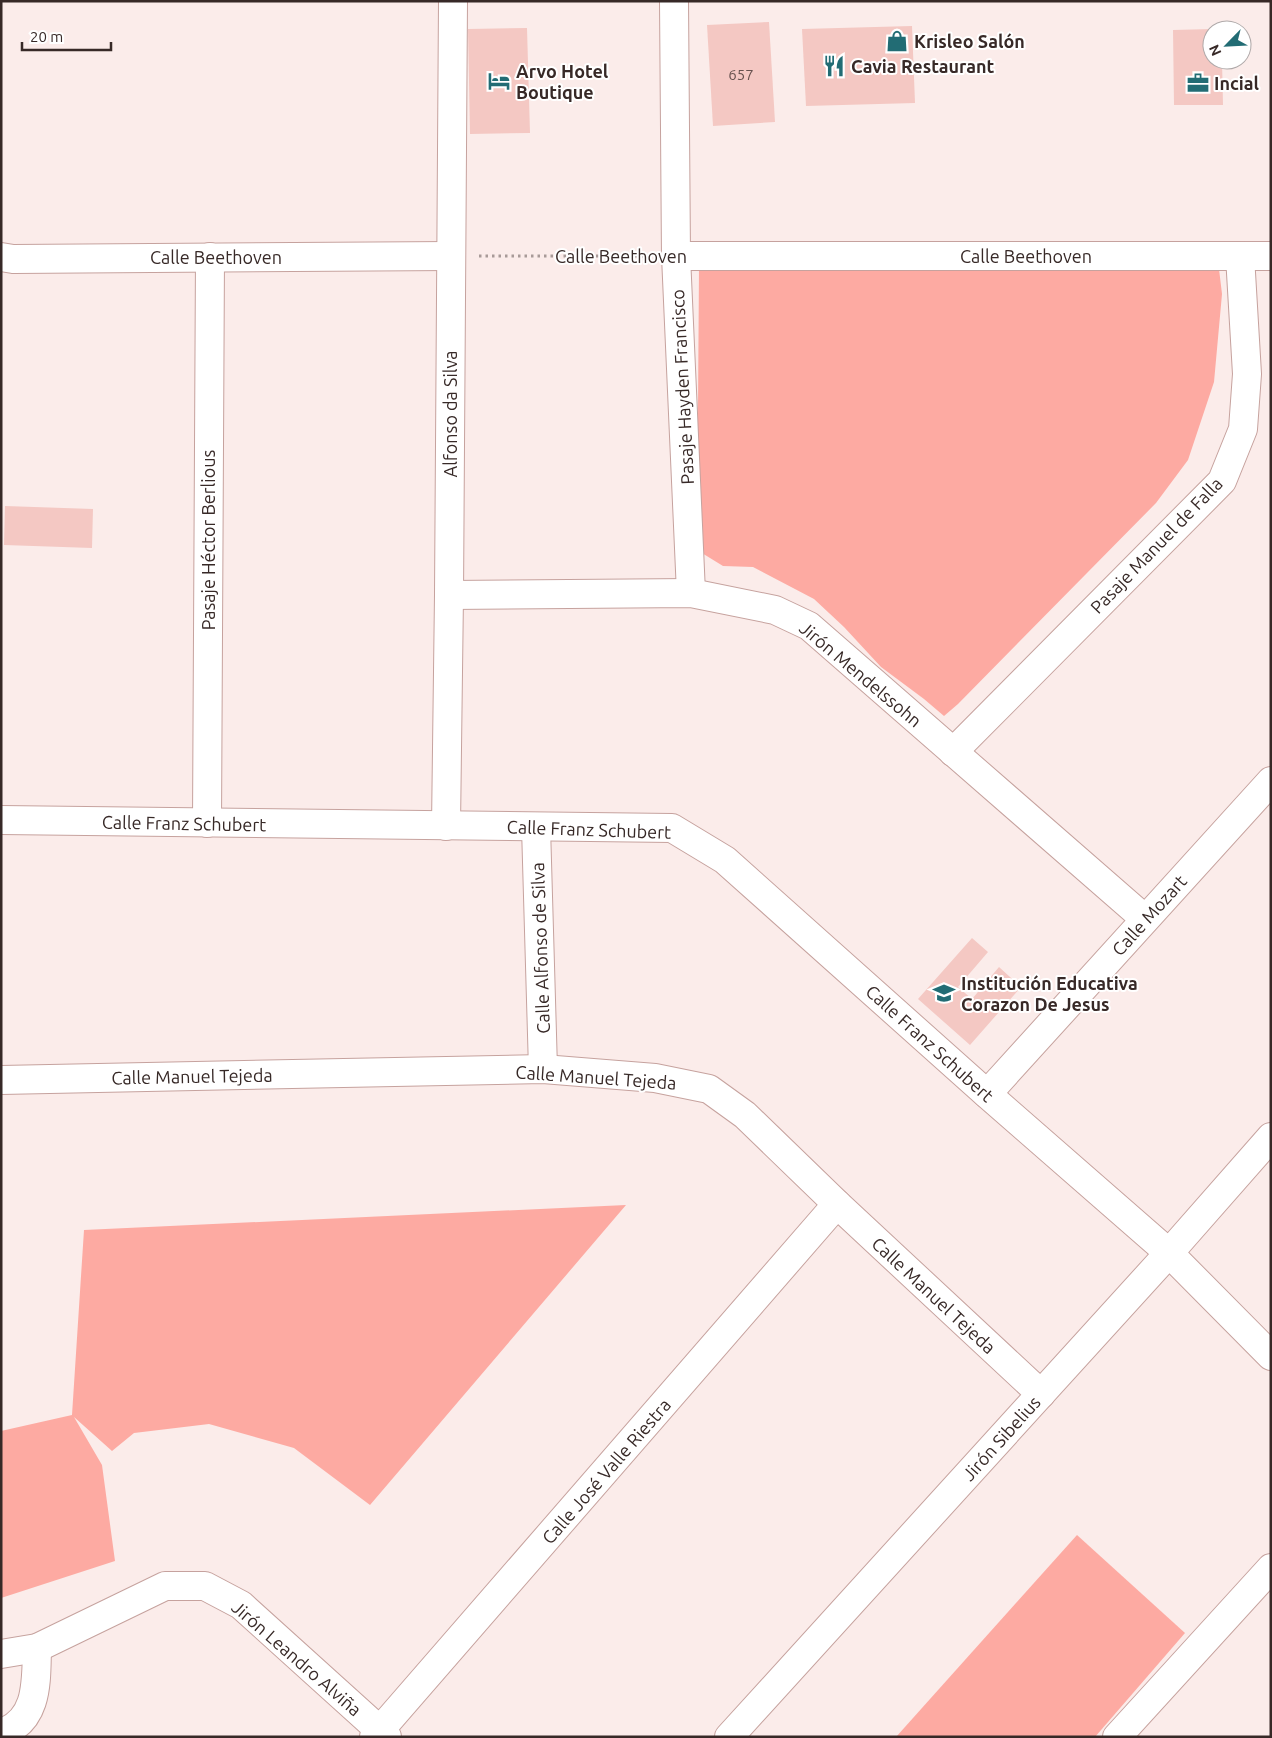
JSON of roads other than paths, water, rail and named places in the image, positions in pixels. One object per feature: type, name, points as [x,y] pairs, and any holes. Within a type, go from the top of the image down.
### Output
[{"type":"street","name":"Alfonso da Silva","points":[[446,826],[453,1]]},
{"type":"street","name":"Pasaje Hayden Francisco","points":[[674,1],[676,256],[691,593]]},
{"type":"street","name":"Calle Beethoven","points":[[1,257],[13,259],[451,256]]},
{"type":"street","name":"Calle Beethoven","points":[[676,256],[1271,256]]},
{"type":"street","name":"Pasaje Manuel de Falla","points":[[953,752],[1222,481],[1243,428],[1247,374],[1240,256]]},
{"type":"street","name":"Pasaje Héctor Berlious","points":[[207,823],[210,257]]},
{"type":"street","name":"Jirón Mendelssohn","points":[[449,595],[691,593],[775,610],[809,626],[1146,920]]},
{"type":"street","name":"Calle Mozart","points":[[987,1094],[1271,781]]},
{"type":"street","name":"Calle Franz Schubert","points":[[1,820],[672,828],[726,860],[987,1094],[1169,1253],[1271,1356]]},
{"type":"street","name":"Calle Alfonso de Silva","points":[[536,827],[543,1069]]},
{"type":"street","name":"Calle Manuel Tejeda","points":[[1,1080],[543,1069],[655,1078],[709,1089],[745,1115],[837,1204],[1041,1394]]},
{"type":"street","name":"Jirón Sibelius","points":[[729,1737],[1169,1253],[1271,1136]]},
{"type":"street","name":"Calle José Valle Riestra","points":[[380,1735],[837,1204]]},
{"type":"street","points":[[1117,1737],[1271,1568]]},
{"type":"street","name":"Jirón Leandro Alviña","points":[[1,1654],[37,1648],[165,1586],[205,1586],[241,1605],[380,1735]]},
{"type":"street","points":[[1,1733],[8,1731],[24,1717],[34,1698],[37,1648]]},
{"type":"place","name":"Krisleo Salón","points":[[897,41]]},
{"type":"place","name":"Cavia Restaurant","points":[[834,66]]},
{"type":"place","name":"Arvo Hotel Boutique","points":[[499,81]]},
{"type":"place","name":"Incial","points":[[1198,83]]},
{"type":"place","name":"Institución Educativa Corazon De Jesus","points":[[944,993]]}]
